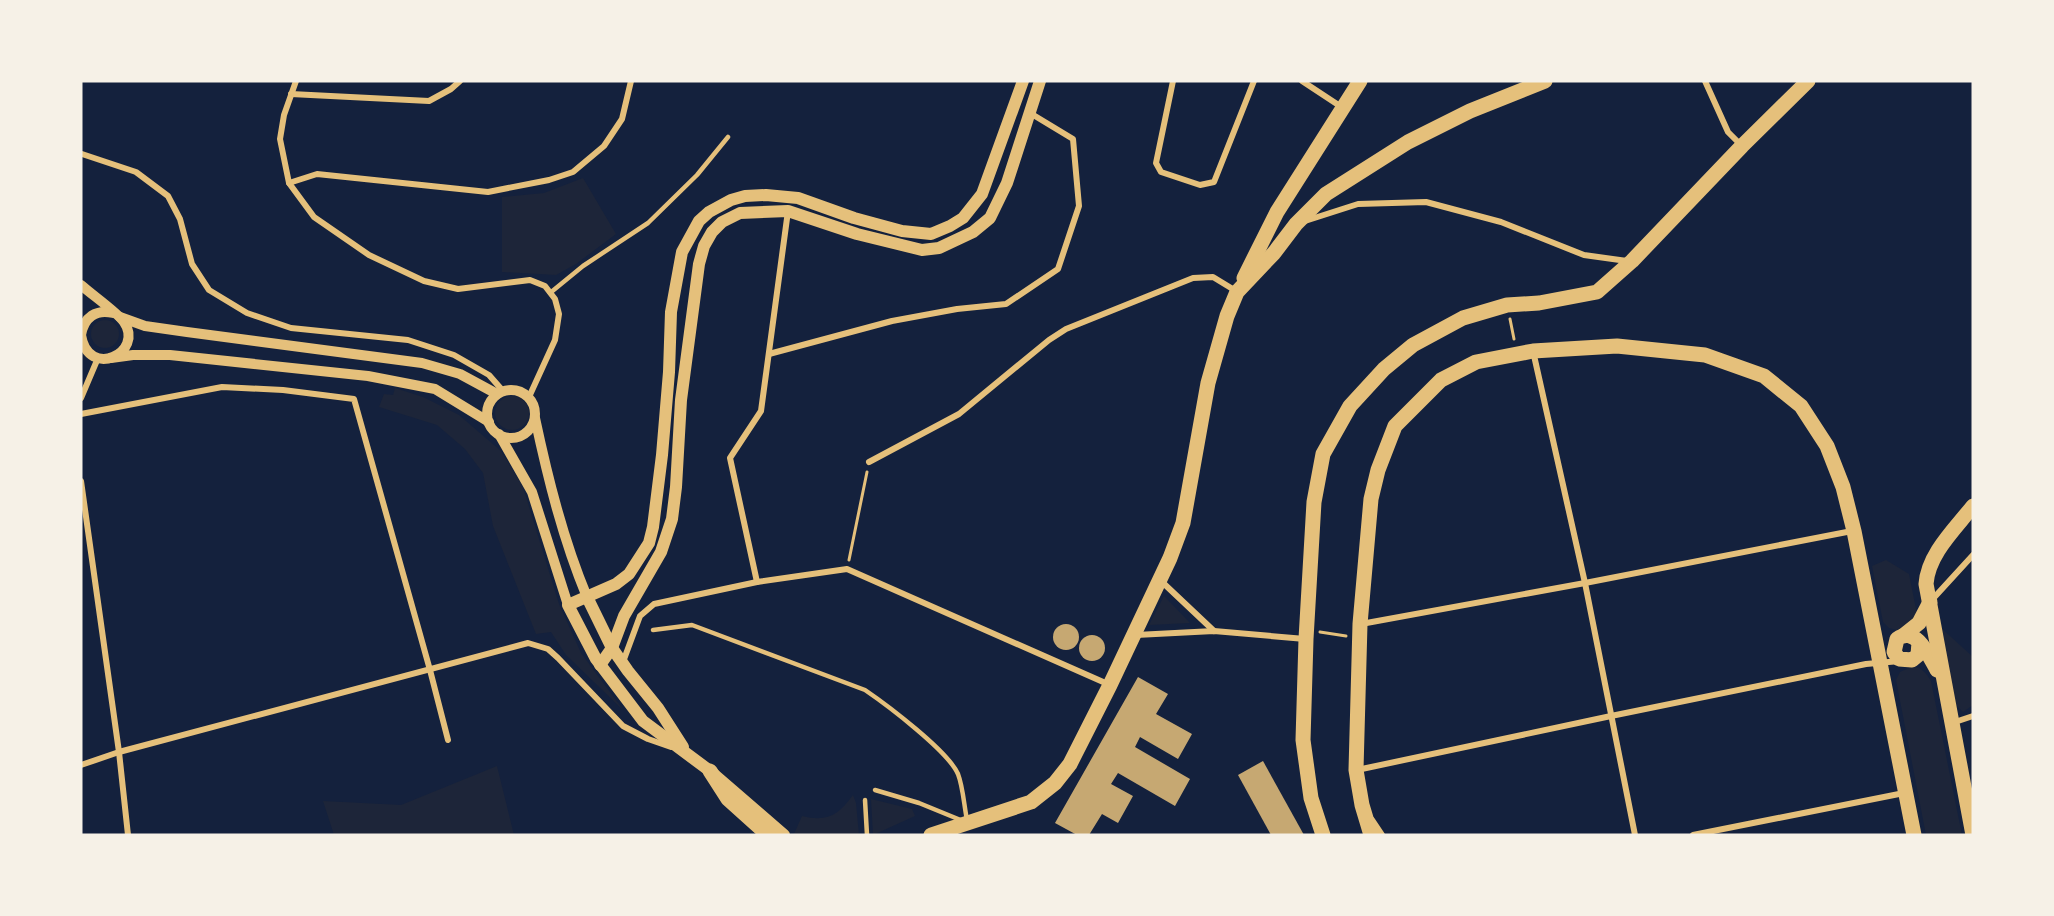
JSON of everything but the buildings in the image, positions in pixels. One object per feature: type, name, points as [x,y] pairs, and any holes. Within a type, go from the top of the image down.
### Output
[{"type":"main road","points":[[784,835],[710,771],[643,721],[600,665],[568,605],[616,584],[629,574],[649,543],[662,454],[672,312],[682,252],[699,221],[709,212],[731,200],[745,196],[766,195],[798,198],[845,215],[902,231],[931,234],[963,218],[982,194],[1023,81]]},
{"type":"main road","points":[[600,665],[612,648],[624,616],[661,552],[672,519],[681,400],[699,264],[704,246],[712,232],[722,222],[740,213],[788,211],[857,234],[922,250],[939,248],[972,232],[990,218],[1007,183],[1040,81]]},
{"type":"main road","points":[[931,835],[1031,802],[1054,783],[1070,764],[1170,558],[1183,523],[1208,383],[1227,316],[1237,292],[1277,212],[1360,81]]},
{"type":"main road","points":[[1237,292],[1274,253],[1296,224],[1326,194],[1408,142],[1470,111],[1545,81]]},
{"type":"main road","points":[[1323,835],[1311,798],[1303,740],[1306,635],[1314,502],[1323,454],[1350,406],[1384,369],[1413,345],[1464,318],[1507,306],[1539,303],[1598,292],[1632,261],[1808,81]]},
{"type":"main road","points":[[1373,835],[1362,805],[1356,770],[1360,631],[1371,499],[1377,470],[1395,426],[1441,380],[1476,362],[1533,351],[1617,346],[1705,355],[1764,376],[1801,406],[1827,446],[1843,487],[1854,531],[1877,658],[1914,835]]},
{"type":"main road","points":[[1916,652],[1930,602],[1926,584],[1927,571],[1941,546],[1973,506]]},
{"type":"main road","points":[[587,597],[612,648],[658,708],[687,753]]},
{"type":"main road","points":[[1916,652],[1894,652],[1900,637],[1919,623],[1930,602]]},
{"type":"main road","points":[[1869,608],[1881,628],[1889,634],[1900,637],[1913,636],[1916,652],[1943,680],[1973,835]]},
{"type":"main road","points":[[1877,658],[1916,652]]},
{"type":"main road","points":[[710,771],[728,799],[768,835]]},
{"type":"street","points":[[296,81],[284,115],[280,139],[289,183],[314,218],[369,255],[423,280],[458,289],[530,279],[545,286],[555,299],[559,314],[555,340],[529,397]]},
{"type":"street","points":[[291,94],[429,101],[452,89],[460,81]]},
{"type":"street","points":[[289,183],[317,174],[488,192],[549,180],[573,172],[604,146],[622,119],[631,81]]},
{"type":"street","points":[[1173,81],[1156,163],[1161,172],[1200,185],[1214,182],[1254,81]]},
{"type":"street","points":[[1302,81],[1343,108]]},
{"type":"street","points":[[1705,81],[1728,132],[1742,146]]},
{"type":"street","points":[[769,354],[892,321],[957,309],[1006,304],[1058,269],[1079,206],[1073,140],[1030,113]]},
{"type":"street","points":[[82,154],[136,172],[168,196],[180,219],[192,264],[209,290],[247,313],[291,328],[408,340],[454,355],[489,375],[500,393]]},
{"type":"street","points":[[1296,224],[1358,204],[1426,201],[1500,222],[1584,255],[1632,261]]},
{"type":"street","points":[[757,582],[730,458],[761,411],[788,211]]},
{"type":"street","points":[[869,462],[959,414],[1049,340],[1066,329],[1192,278],[1213,277],[1237,292]]},
{"type":"street","points":[[81,285],[117,315],[128,329],[127,344],[124,350],[111,358]]},
{"type":"street","points":[[568,605],[532,492],[499,435],[489,423],[435,389],[368,376],[170,355],[98,358],[86,349],[81,335],[86,320],[92,315],[106,311],[145,326],[422,363],[460,374],[500,393],[517,390],[529,397],[533,403],[550,490],[587,597]]},
{"type":"street","points":[[1533,351],[1585,583],[1635,835]]},
{"type":"street","points":[[81,398],[98,358]]},
{"type":"street","points":[[81,414],[222,387],[283,390],[354,399],[448,740]]},
{"type":"street","points":[[489,423],[488,407],[500,393]]},
{"type":"street","points":[[499,435],[506,438],[521,436],[528,432],[535,418]]},
{"type":"street","points":[[81,481],[119,752],[128,835]]},
{"type":"street","points":[[1360,631],[1585,583],[1854,531]]},
{"type":"street","points":[[1930,602],[1973,555]]},
{"type":"street","points":[[623,663],[640,616],[649,607],[688,596],[757,582],[847,569],[1110,685]]},
{"type":"street","points":[[1159,580],[1214,631]]},
{"type":"street","points":[[1132,636],[1214,631],[1306,635]]},
{"type":"street","points":[[1356,770],[1877,658],[1900,637]]},
{"type":"street","points":[[81,765],[119,752],[528,643],[548,649],[622,726],[648,739],[687,753]]},
{"type":"street","points":[[1951,723],[1973,716]]},
{"type":"street","points":[[1693,835],[1906,792]]},
{"type":"lane","points":[[550,293],[583,266],[648,223],[697,175],[728,137]]},
{"type":"lane","points":[[653,630],[692,625],[865,690],[888,706],[946,757],[958,774],[968,823]]},
{"type":"lane","points":[[875,790],[919,803],[968,823]]},
{"type":"lane","points":[[866,800],[867,835]]},
{"type":"path","points":[[1507,306],[1517,354]]},
{"type":"path","points":[[847,569],[869,462]]},
{"type":"path","points":[[1306,635],[1360,631]]},
{"type":"shaded area","points":[[583,178],[616,234],[576,264],[556,275],[502,272],[502,197],[544,193]]},
{"type":"shaded area","points":[[105,320],[115,324],[119,334],[115,344],[105,348],[95,344],[91,334],[95,324]]},
{"type":"shaded area","points":[[395,388],[423,397],[459,415],[501,451],[523,487],[559,604],[581,653],[624,711],[566,655],[551,632],[536,634],[493,526],[483,473],[465,449],[437,425],[379,407],[384,394],[393,395]]},
{"type":"shaded area","points":[[512,396],[524,401],[529,413],[524,425],[512,430],[500,425],[495,413],[500,401]]},
{"type":"shaded area","points":[[1886,560],[1909,574],[1917,614],[1901,631],[1889,628],[1883,622],[1872,566]]},
{"type":"shaded area","points":[[1164,596],[1190,623],[1149,625]]},
{"type":"shaded area","points":[[1940,627],[1973,657],[1973,705],[1963,712],[1956,705]]},
{"type":"shaded area","points":[[1913,666],[1924,671],[1931,681],[1962,835],[1926,835],[1896,680],[1900,672]]},
{"type":"shaded area","points":[[497,766],[514,835],[334,835],[323,801],[401,805]]},
{"type":"shaded area","points":[[853,795],[859,835],[794,834],[802,816],[825,818],[831,816],[842,808]]},
{"type":"shaded area","points":[[871,799],[912,809],[915,816],[873,835]]}]
